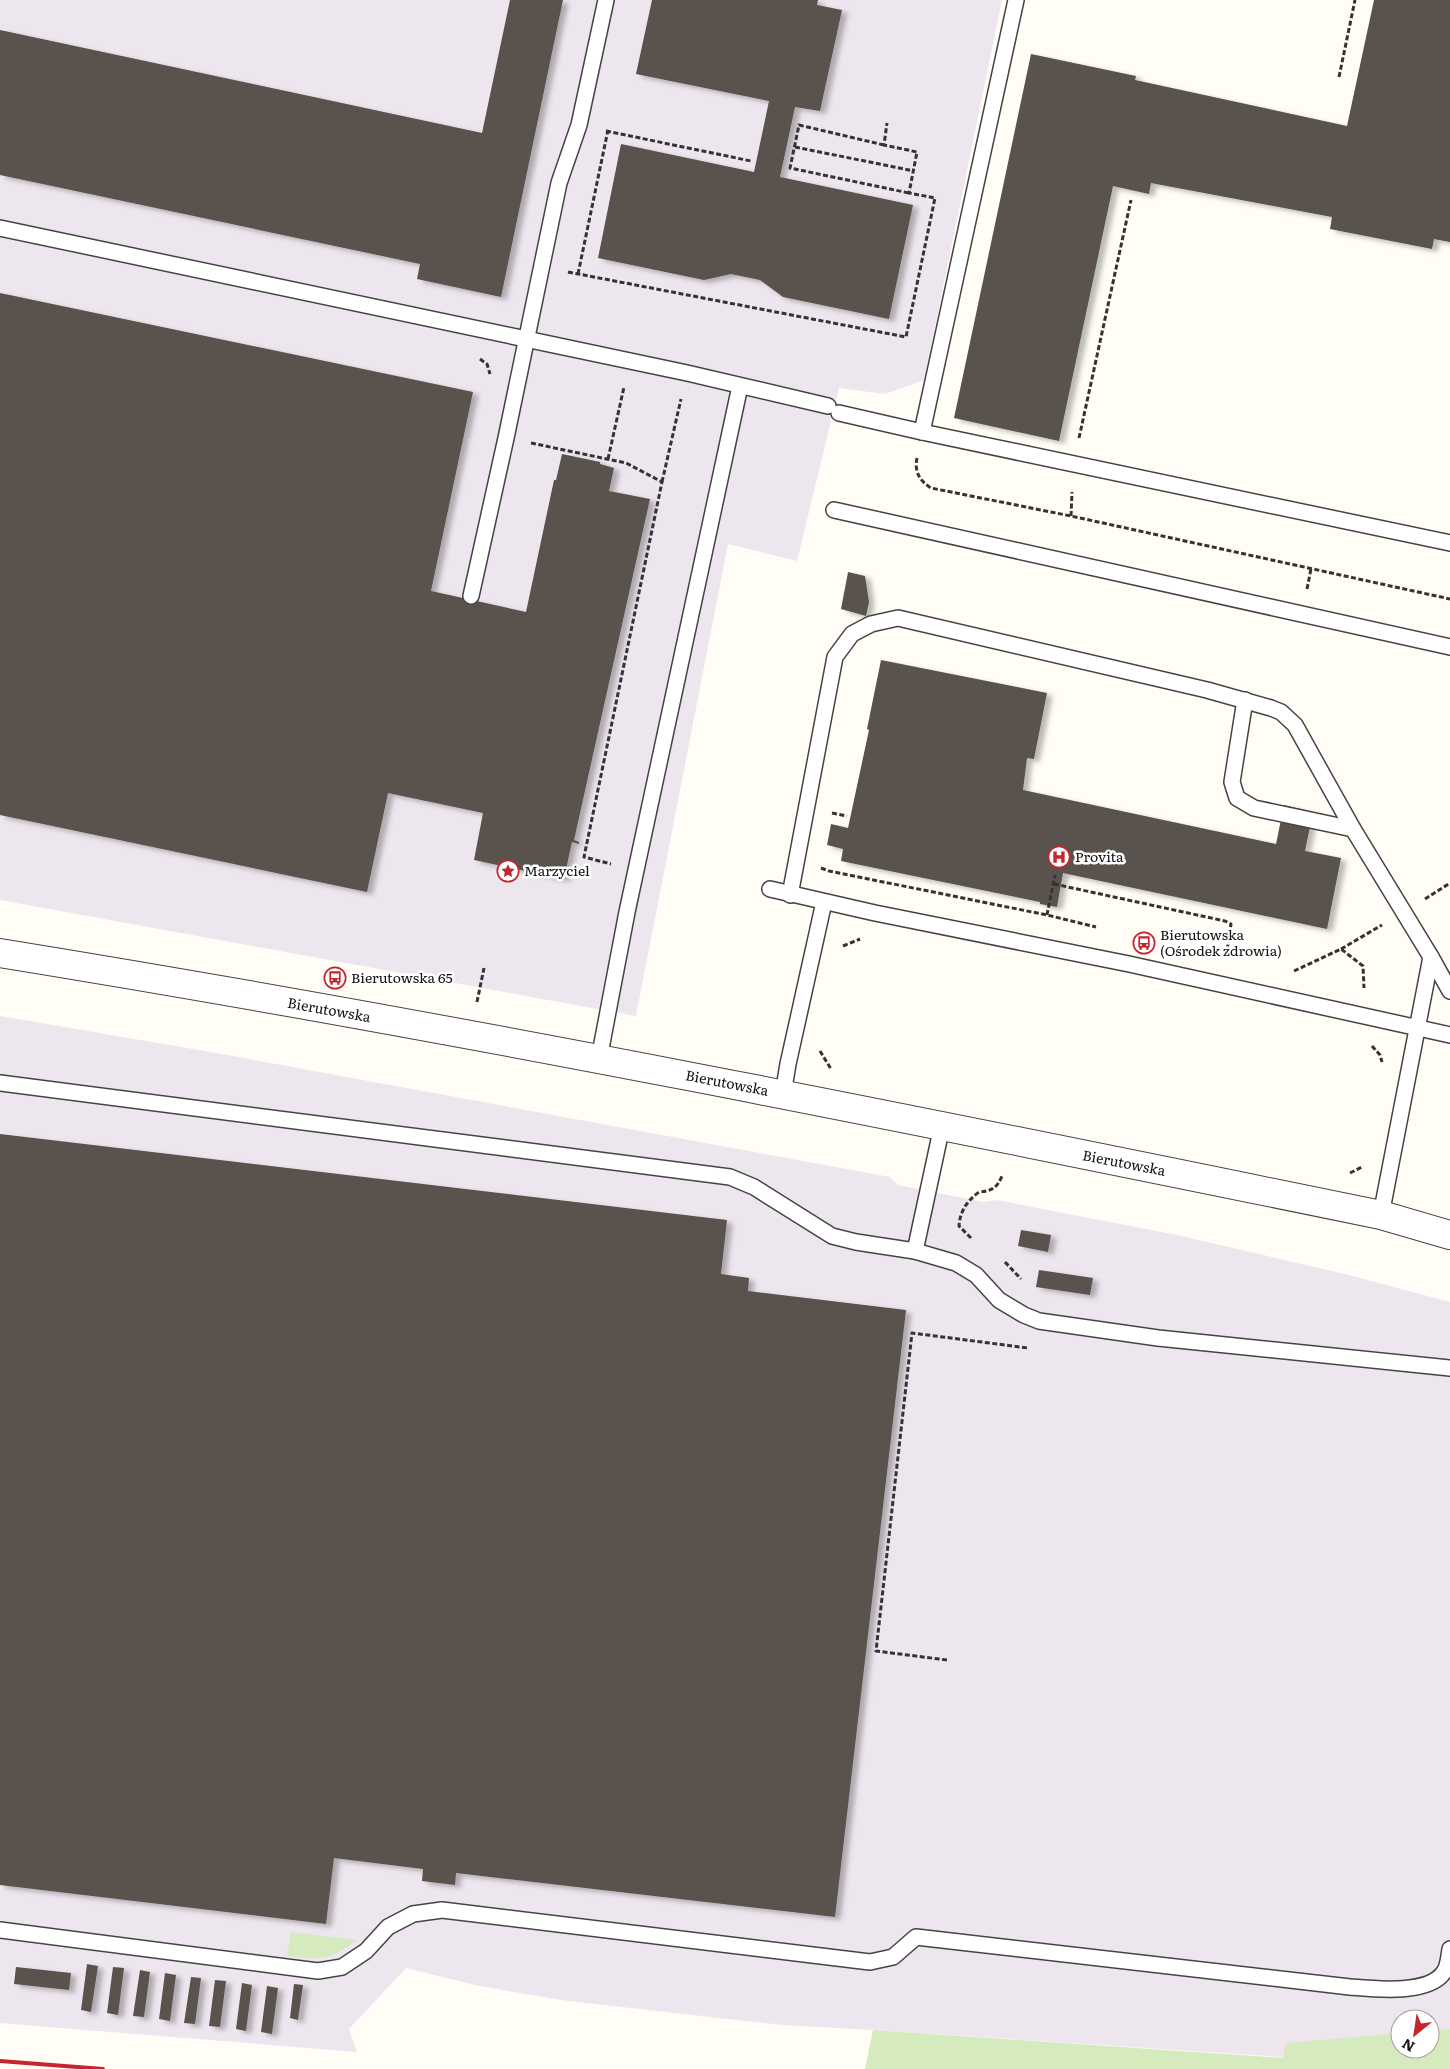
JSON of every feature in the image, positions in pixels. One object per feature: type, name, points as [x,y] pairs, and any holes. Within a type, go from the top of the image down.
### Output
[{"type":"street","name":"Bierutowska","points":[[0,953],[599,1059],[783,1094],[1381,1215],[1450,1235]]},
{"type":"lane","points":[[471,596],[527,339],[558,183],[579,124],[606,0]]},
{"type":"lane","points":[[922,432],[1016,0]]},
{"type":"lane","points":[[0,228],[687,373],[922,432],[1450,543]]},
{"type":"lane","points":[[599,1059],[627,912],[638,870],[740,386]]},
{"type":"lane","points":[[834,510],[1450,647]]},
{"type":"lane","points":[[790,895],[835,657],[852,634],[871,624],[898,618],[1245,700],[1281,712],[1295,725],[1353,829],[1450,991]]},
{"type":"lane","points":[[1245,700],[1232,782],[1237,798],[1254,808],[1353,829]]},
{"type":"lane","points":[[770,889],[875,914],[1130,964],[1450,1035]]},
{"type":"lane","points":[[783,1094],[824,902]]},
{"type":"lane","points":[[1381,1215],[1431,957]]},
{"type":"lane","points":[[0,1083],[730,1177],[754,1187],[832,1236],[945,1258],[966,1268],[984,1282],[1000,1300],[1024,1316],[1039,1321],[1158,1338],[1450,1368]]},
{"type":"lane","points":[[915,1251],[942,1126]]},
{"type":"lane","points":[[0,1930],[318,1970],[342,1967],[366,1951],[388,1927],[413,1914],[442,1910],[870,1962],[893,1957],[916,1937],[1350,1987],[1398,1990],[1432,1982],[1444,1972],[1450,1949]]},
{"type":"path","points":[[1339,77],[1355,0]]},
{"type":"path","points":[[578,274],[610,122]]},
{"type":"path","points":[[884,145],[887,123]]},
{"type":"path","points":[[579,124],[608,132],[751,160]]},
{"type":"path","points":[[541,266],[906,336],[934,198],[910,193],[790,168],[799,125],[917,152],[910,193]]},
{"type":"path","points":[[794,147],[914,171]]},
{"type":"path","points":[[1071,516],[1073,465],[1131,200]]},
{"type":"path","points":[[479,358],[487,364],[492,377]]},
{"type":"path","points":[[638,870],[584,857],[662,482],[687,373]]},
{"type":"path","points":[[608,459],[625,384]]},
{"type":"path","points":[[922,432],[916,466],[918,476],[923,483],[931,488],[1071,516],[1450,598]]},
{"type":"path","points":[[506,438],[626,463],[662,482]]},
{"type":"path","points":[[1047,915],[1055,875]]},
{"type":"path","points":[[840,948],[852,941],[870,936],[875,914],[878,882]]},
{"type":"path","points":[[1054,884],[1225,921],[1231,924],[1226,958]]},
{"type":"path","points":[[475,1010],[484,968]]},
{"type":"path","points":[[819,1049],[832,1072]]},
{"type":"path","points":[[977,1242],[963,1232],[960,1226],[963,1208],[979,1192],[995,1188],[1002,1176]]},
{"type":"path","points":[[1003,1261],[1024,1282]]},
{"type":"path","points":[[947,1660],[876,1652],[912,1333],[1029,1348]]},
{"type":"shaded area","points":[[0,0],[1002,0],[924,380],[885,394],[839,388],[797,561],[728,544],[636,1016],[0,900]]},
{"type":"shaded area","points":[[0,1016],[222,1054],[890,1177],[898,1185],[983,1202],[997,1200],[1177,1235],[1349,1275],[1450,1302],[1450,2068],[783,2025],[568,2001],[479,1986],[406,1968],[349,2029],[357,2052],[0,2023]]},
{"type":"green space","points":[[291,1932],[357,1940],[339,1952],[325,1957],[287,1956]]},
{"type":"green space","points":[[1450,2029],[1450,2069],[865,2069],[873,2030],[1283,2058],[1286,2043],[1390,2034],[1390,2059],[1440,2059],[1440,2030]]},
{"type":"building","points":[[510,0],[563,0],[501,297],[417,279],[420,264],[0,175],[0,30],[482,133]]},
{"type":"building","points":[[652,0],[818,0],[817,5],[842,10],[820,111],[795,107],[780,177],[913,205],[889,319],[783,297],[760,280],[731,274],[704,280],[598,258],[621,144],[754,172],[769,101],[636,74]]},
{"type":"building","points":[[1374,0],[1450,0],[1450,242],[1434,239],[1432,249],[1330,229],[1332,217],[1151,183],[1149,194],[1113,186],[1059,441],[954,418],[1031,54],[1136,76],[1135,80],[1347,126]]},
{"type":"building","points":[[0,293],[473,392],[431,591],[526,612],[554,480],[556,480],[562,454],[600,462],[600,464],[614,468],[609,491],[650,499],[574,840],[579,842],[579,844],[572,842],[564,879],[474,860],[483,813],[388,793],[367,892],[0,815]]},
{"type":"building","points":[[848,572],[865,576],[869,602],[866,616],[841,609]]},
{"type":"building","points":[[881,660],[1047,693],[1034,759],[1027,758],[1023,790],[1276,844],[1284,805],[1313,812],[1305,851],[1341,858],[1327,929],[1063,873],[1057,907],[841,861],[843,849],[827,845],[831,824],[848,828],[869,730],[867,729]]},
{"type":"building","points":[[0,1134],[727,1220],[721,1274],[749,1278],[748,1291],[906,1310],[835,1917],[456,1873],[455,1885],[422,1881],[423,1869],[334,1858],[326,1924],[0,1885]]},
{"type":"building","points":[[1021,1230],[1051,1235],[1048,1252],[1018,1246]]},
{"type":"building","points":[[1039,1270],[1093,1278],[1090,1295],[1036,1287]]},
{"type":"building","points":[[87,1964],[98,1966],[91,2012],[81,2010]]},
{"type":"building","points":[[16,1967],[71,1973],[69,1990],[14,1984]]},
{"type":"building","points":[[113,1967],[124,1968],[118,2015],[107,2013]]},
{"type":"building","points":[[140,1970],[150,1972],[144,2017],[133,2016]]},
{"type":"building","points":[[165,1973],[176,1975],[170,2021],[159,2019]]},
{"type":"building","points":[[191,1977],[201,1978],[195,2024],[184,2023]]},
{"type":"building","points":[[215,1980],[226,1981],[220,2027],[209,2026]]},
{"type":"building","points":[[242,1983],[252,1985],[246,2031],[236,2029]]},
{"type":"building","points":[[294,1984],[303,1985],[298,2020],[290,2018]]},
{"type":"building","points":[[267,1986],[278,1988],[272,2034],[261,2032]]},
{"type":"railway","points":[[0,2061],[103,2069]]},
{"type":"place","name":"Provita","points":[[1059,857]]},
{"type":"place","name":"Marzyciel","points":[[508,871]]},
{"type":"place","name":"Bierutowska (Ośrodek zdrowia)","points":[[1144,943]]},
{"type":"place","name":"Bierutowska 65","points":[[335,978]]}]
